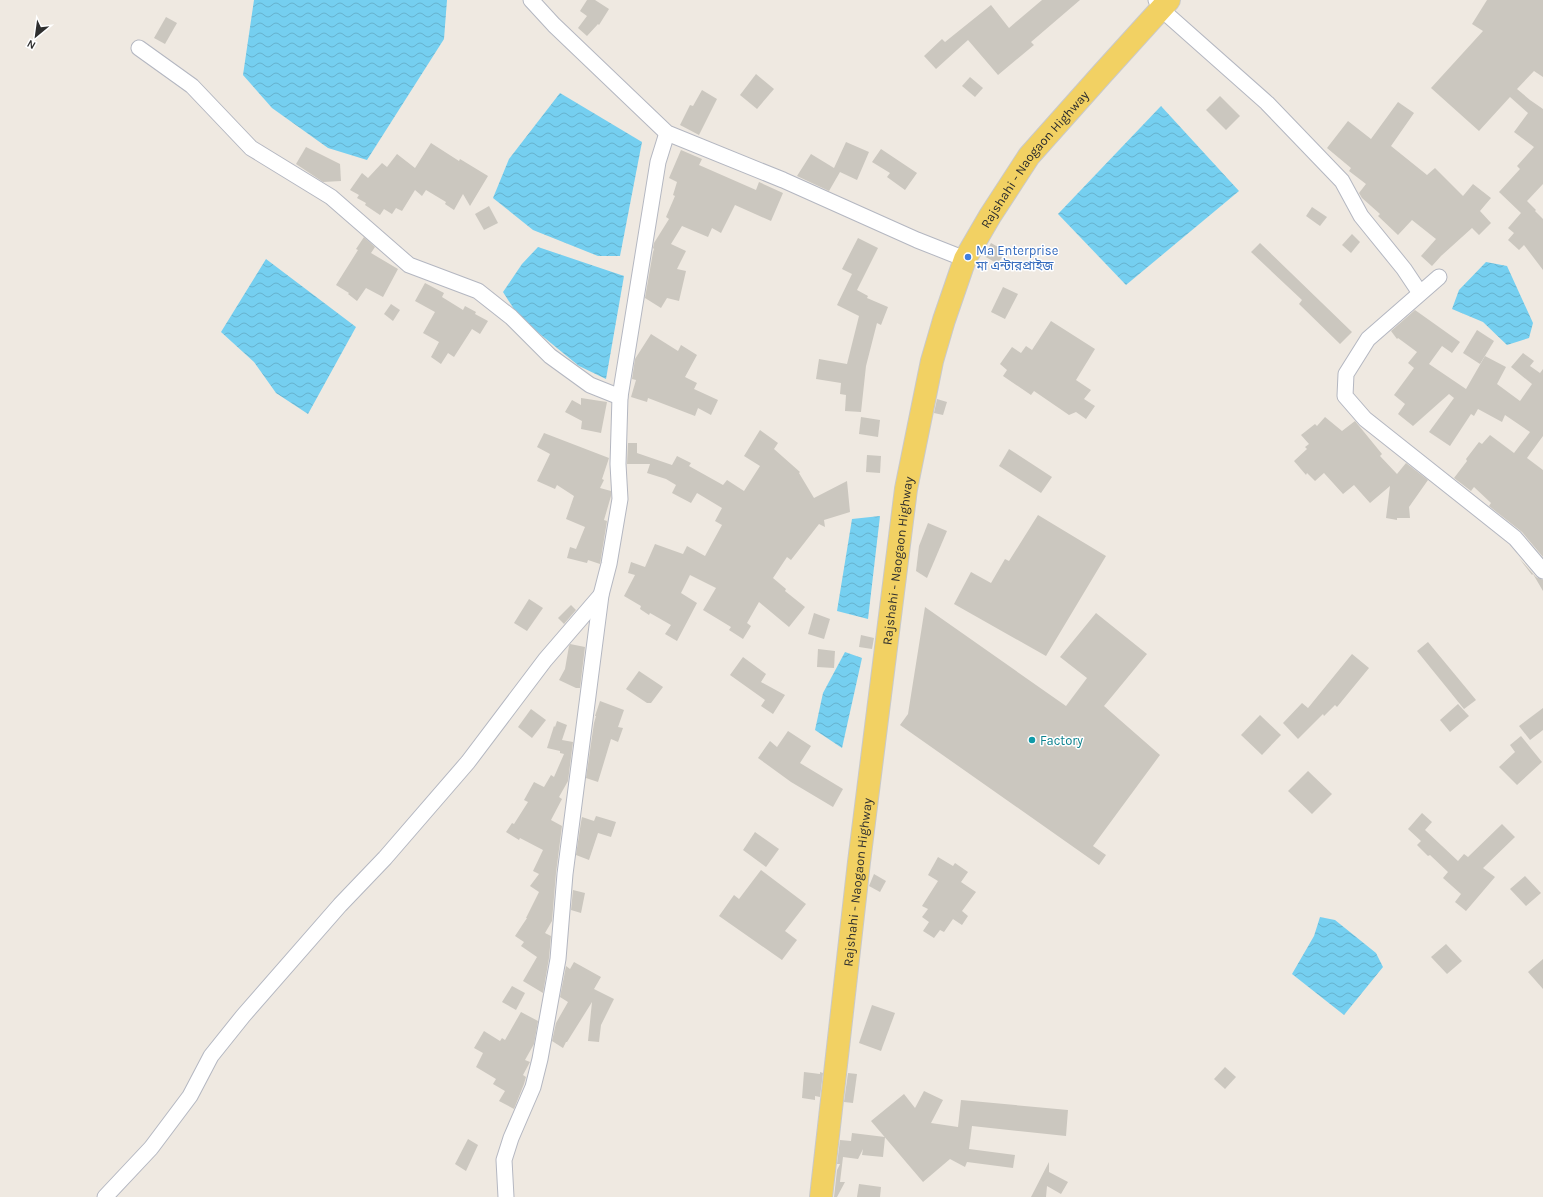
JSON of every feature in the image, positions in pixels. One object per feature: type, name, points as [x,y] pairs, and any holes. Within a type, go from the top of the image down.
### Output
[{"type":"main road","name":"Rajshahi - Naogaon Highway","points":[[821,1197],[859,862],[906,489],[932,361],[944,320],[965,259],[990,216],[1029,156],[1162,3]]},
{"type":"street","points":[[531,0],[554,25],[667,133],[784,180],[917,240],[965,259]]},
{"type":"street","points":[[1162,3],[1267,102],[1342,181],[1362,216],[1404,269],[1420,293]]},
{"type":"street","points":[[139,48],[192,86],[251,148],[331,197],[409,265],[478,291],[511,317],[556,360],[590,385],[620,398]]},
{"type":"street","points":[[506,1197],[504,1160],[511,1138],[533,1087],[540,1059],[558,959],[565,874],[601,595],[609,564],[620,499],[618,464],[620,398],[658,162],[667,133]]},
{"type":"street","points":[[1439,277],[1368,339],[1346,374],[1344,396],[1365,419],[1377,429],[1515,538],[1543,571]]},
{"type":"street","points":[[105,1197],[151,1148],[190,1096],[211,1056],[243,1016],[385,858],[463,768],[545,660],[601,595]]},
{"type":"water","points":[[254,0],[447,0],[444,39],[367,160],[328,148],[272,108],[243,75]]},
{"type":"water","points":[[560,93],[642,142],[620,256],[598,256],[533,230],[493,198],[509,159]]},
{"type":"water","points":[[1161,106],[1239,191],[1126,285],[1058,214]]},
{"type":"water","points":[[538,247],[624,276],[606,379],[579,366],[519,317],[503,292],[522,264]]},
{"type":"water","points":[[266,259],[356,327],[308,414],[276,393],[254,362],[221,332]]},
{"type":"water","points":[[1486,262],[1507,266],[1533,323],[1529,338],[1507,345],[1483,322],[1452,309],[1459,290]]},
{"type":"water","points":[[880,516],[868,619],[837,611],[852,519]]},
{"type":"water","points":[[845,652],[862,658],[842,748],[815,730],[823,693]]},
{"type":"water","points":[[1320,917],[1335,920],[1376,953],[1383,967],[1344,1015],[1292,974],[1314,936]]},
{"type":"building","points":[[587,0],[595,0],[609,9],[599,25],[598,24],[587,36],[578,28],[587,16],[580,11]]},
{"type":"building","points":[[1042,0],[1080,0],[1031,42],[1034,45],[998,75],[968,40],[936,69],[924,56],[942,39],[945,42],[991,5],[1009,28]]},
{"type":"building","points":[[1487,0],[1543,0],[1543,77],[1534,71],[1517,89],[1543,109],[1543,184],[1527,201],[1543,219],[1543,270],[1524,245],[1519,250],[1508,240],[1514,233],[1508,228],[1521,213],[1499,192],[1520,169],[1517,166],[1534,147],[1514,132],[1528,113],[1510,97],[1479,131],[1431,88],[1483,31],[1472,24]]},
{"type":"building","points":[[166,17],[177,23],[165,44],[154,38]]},
{"type":"building","points":[[756,74],[774,89],[757,109],[740,95]]},
{"type":"building","points":[[970,77],[983,88],[975,97],[962,86]]},
{"type":"building","points":[[702,90],[717,99],[699,135],[680,125],[690,105],[693,106]]},
{"type":"building","points":[[1220,96],[1240,116],[1226,130],[1206,110]]},
{"type":"building","points":[[1398,102],[1414,113],[1391,146],[1427,175],[1435,168],[1463,196],[1473,184],[1491,198],[1480,211],[1491,223],[1479,235],[1472,228],[1432,266],[1421,256],[1436,239],[1412,220],[1398,235],[1378,216],[1380,214],[1362,198],[1359,193],[1366,184],[1349,171],[1351,168],[1327,148],[1348,121],[1371,139]]},
{"type":"building","points":[[846,142],[869,152],[857,180],[840,172],[829,191],[797,176],[811,154],[834,168]]},
{"type":"building","points":[[431,143],[459,161],[460,159],[488,176],[470,206],[463,194],[454,210],[445,204],[446,202],[426,190],[422,196],[415,190],[402,211],[396,208],[392,214],[384,209],[380,215],[365,205],[366,203],[357,198],[359,195],[350,190],[362,173],[368,178],[382,163],[387,167],[397,154],[415,168]]},
{"type":"building","points":[[306,147],[340,164],[341,181],[323,182],[296,164]]},
{"type":"building","points":[[881,149],[917,173],[905,190],[887,177],[890,173],[872,162]]},
{"type":"building","points":[[681,150],[702,159],[699,165],[756,190],[759,182],[783,193],[771,221],[735,205],[721,233],[712,228],[708,237],[682,226],[671,244],[686,251],[677,269],[686,271],[679,301],[667,298],[661,308],[645,298],[654,243],[669,219],[666,217],[675,196],[673,195],[677,182],[669,178]]},
{"type":"building","points":[[489,206],[498,223],[484,230],[475,214]]},
{"type":"building","points":[[1312,207],[1327,217],[1320,226],[1306,216]]},
{"type":"building","points":[[1352,234],[1360,242],[1351,253],[1342,245]]},
{"type":"building","points":[[364,237],[375,247],[371,253],[398,269],[383,297],[366,288],[357,301],[348,294],[349,293],[336,285],[358,250],[356,249]]},
{"type":"building","points":[[858,238],[878,248],[857,290],[868,296],[867,298],[888,307],[881,325],[877,323],[866,366],[861,412],[845,411],[846,395],[840,394],[841,383],[816,379],[819,359],[847,364],[859,316],[837,305],[852,274],[842,269]]},
{"type":"building","points":[[991,243],[1005,251],[998,264],[984,256]]},
{"type":"building","points":[[1260,243],[1352,332],[1340,344],[1299,304],[1302,300],[1251,252]]},
{"type":"building","points":[[425,283],[444,293],[442,297],[463,310],[465,306],[476,312],[475,314],[488,321],[480,334],[472,329],[454,357],[448,353],[441,364],[431,357],[439,342],[423,333],[435,312],[415,301]]},
{"type":"building","points":[[1003,287],[1018,294],[1005,319],[991,312]]},
{"type":"building","points":[[391,304],[400,310],[393,321],[384,314]]},
{"type":"building","points":[[1415,310],[1460,342],[1452,353],[1442,346],[1429,364],[1466,389],[1485,356],[1506,367],[1497,384],[1520,401],[1532,384],[1511,367],[1523,353],[1534,361],[1530,366],[1540,373],[1543,369],[1543,436],[1527,458],[1543,470],[1543,557],[1522,532],[1489,506],[1491,503],[1474,487],[1471,491],[1454,478],[1479,442],[1482,444],[1490,435],[1514,453],[1530,432],[1505,415],[1502,422],[1478,409],[1474,416],[1471,414],[1450,446],[1429,432],[1454,398],[1449,394],[1413,426],[1398,414],[1405,404],[1394,395],[1414,368],[1408,363],[1417,352],[1398,338],[1397,339],[1391,331]]},
{"type":"building","points":[[1051,321],[1095,349],[1076,380],[1091,390],[1084,399],[1095,406],[1086,419],[1076,412],[1069,415],[1034,391],[1031,395],[1003,376],[1007,370],[1000,364],[1012,347],[1021,353],[1026,346],[1032,350]]},
{"type":"building","points":[[1477,330],[1494,341],[1480,364],[1463,353]]},
{"type":"building","points":[[651,334],[678,351],[681,345],[697,355],[685,377],[697,383],[694,389],[718,400],[711,415],[698,408],[695,416],[648,398],[647,402],[631,397],[636,380],[632,379],[635,359]]},
{"type":"building","points":[[581,398],[607,402],[601,433],[581,429],[582,421],[565,412],[572,400],[581,405]]},
{"type":"building","points":[[937,399],[947,402],[943,415],[934,413]]},
{"type":"building","points":[[861,417],[880,420],[878,437],[859,434]]},
{"type":"building","points":[[1325,417],[1342,431],[1355,421],[1382,454],[1380,456],[1397,474],[1406,463],[1428,480],[1409,507],[1410,518],[1397,518],[1397,520],[1386,518],[1390,486],[1370,503],[1354,485],[1343,494],[1324,473],[1315,481],[1307,473],[1306,475],[1294,461],[1307,449],[1305,447],[1309,444],[1301,435],[1315,424],[1317,426]]},
{"type":"building","points":[[760,430],[778,443],[774,449],[800,472],[799,473],[814,498],[847,481],[850,512],[824,520],[825,527],[819,524],[791,560],[787,557],[773,578],[786,589],[785,591],[805,607],[789,627],[759,602],[747,623],[751,626],[743,639],[729,630],[731,627],[703,610],[716,588],[690,575],[681,593],[697,603],[677,641],[665,634],[671,625],[650,613],[649,615],[640,609],[641,606],[624,596],[635,575],[628,573],[631,562],[645,567],[655,544],[683,554],[687,546],[705,556],[722,525],[715,521],[722,508],[697,493],[691,503],[672,493],[676,485],[666,479],[647,473],[650,464],[627,464],[628,443],[637,443],[637,453],[672,465],[677,456],[691,463],[689,466],[723,485],[727,480],[744,491],[760,466],[744,456]]},
{"type":"building","points":[[544,433],[609,458],[602,479],[604,480],[600,488],[611,491],[611,496],[604,520],[607,521],[600,564],[588,560],[587,563],[567,558],[570,547],[576,549],[585,527],[566,519],[574,496],[557,485],[555,489],[537,481],[550,454],[537,447]]},
{"type":"building","points":[[1009,449],[1052,477],[1041,493],[999,466]]},
{"type":"building","points":[[867,455],[881,456],[880,473],[866,472]]},
{"type":"building","points":[[1038,515],[1106,556],[1046,656],[954,604],[971,572],[991,583],[1005,559],[1009,561]]},
{"type":"building","points":[[928,523],[947,531],[927,578],[916,571],[919,546]]},
{"type":"building","points":[[1519,558],[1536,577],[1543,580],[1543,591],[1533,574],[1532,575]]},
{"type":"building","points":[[529,599],[543,608],[527,631],[514,623]]},
{"type":"building","points":[[571,605],[576,610],[564,624],[558,618]]},
{"type":"building","name":"Factory","points":[[925,607],[1066,706],[1087,678],[1060,657],[1096,613],[1147,654],[1104,706],[1160,755],[1093,846],[1106,855],[1099,865],[900,725],[908,714]]},
{"type":"building","points":[[814,613],[830,619],[824,639],[808,634]]},
{"type":"building","points":[[861,635],[874,638],[872,649],[859,647]]},
{"type":"building","points":[[1428,642],[1476,700],[1464,709],[1417,651]]},
{"type":"building","points":[[570,644],[585,647],[580,688],[576,688],[559,680],[565,669]]},
{"type":"building","points":[[818,649],[835,651],[834,668],[817,667]]},
{"type":"building","points":[[1352,654],[1369,668],[1337,707],[1335,705],[1324,716],[1323,714],[1298,739],[1283,723],[1302,703],[1308,708]]},
{"type":"building","points":[[743,657],[766,674],[761,682],[785,695],[773,714],[761,706],[765,700],[730,675]]},
{"type":"building","points":[[639,671],[663,687],[651,703],[647,703],[626,689]]},
{"type":"building","points":[[600,701],[624,710],[618,727],[623,728],[618,742],[611,739],[598,782],[586,778],[595,716]]},
{"type":"building","points":[[1458,704],[1469,716],[1450,732],[1440,720]]},
{"type":"building","points":[[1543,708],[1543,730],[1530,740],[1519,726]]},
{"type":"building","points":[[531,709],[546,720],[532,738],[518,727]]},
{"type":"building","points":[[1260,715],[1281,735],[1262,755],[1241,735]]},
{"type":"building","points":[[557,721],[567,725],[562,740],[573,742],[568,781],[559,797],[562,799],[551,820],[562,826],[552,921],[545,933],[551,936],[543,993],[523,981],[537,957],[521,946],[524,942],[515,936],[527,918],[539,892],[530,886],[539,874],[533,871],[543,850],[520,838],[519,840],[506,832],[512,823],[514,824],[528,802],[524,800],[534,782],[544,787],[551,775],[554,777],[564,754],[560,753],[560,751],[547,748]]},
{"type":"building","points":[[788,731],[811,746],[800,763],[843,789],[833,807],[791,782],[758,758],[770,741],[777,747]]},
{"type":"building","points":[[1521,736],[1542,762],[1517,785],[1499,767],[1515,752],[1510,745]]},
{"type":"building","points":[[1308,771],[1332,794],[1312,814],[1288,791]]},
{"type":"building","points":[[1422,813],[1432,822],[1425,830],[1458,861],[1464,854],[1468,857],[1502,824],[1515,837],[1483,868],[1495,877],[1466,911],[1455,902],[1461,894],[1443,878],[1448,872],[1417,845],[1421,841],[1408,829]]},
{"type":"building","points":[[596,816],[616,822],[611,837],[598,833],[589,860],[576,855],[581,822],[582,817],[594,821]]},
{"type":"building","points":[[755,832],[779,849],[766,867],[743,850]]},
{"type":"building","points":[[938,857],[953,866],[955,863],[968,872],[961,882],[976,892],[962,911],[968,916],[962,925],[953,919],[944,932],[940,930],[934,938],[923,931],[929,922],[922,917],[928,909],[922,906],[938,881],[928,875]]},
{"type":"building","points":[[761,870],[806,904],[785,931],[797,940],[782,960],[719,916],[734,895],[739,899]]},
{"type":"building","points":[[874,874],[886,881],[880,892],[869,886]]},
{"type":"building","points":[[1525,876],[1541,893],[1526,906],[1510,889]]},
{"type":"building","points":[[573,890],[585,893],[581,913],[571,910]]},
{"type":"building","points":[[1446,944],[1462,961],[1447,974],[1431,957]]},
{"type":"building","points":[[1543,959],[1543,989],[1528,972]]},
{"type":"building","points":[[574,962],[601,977],[594,989],[614,999],[601,1025],[599,1042],[588,1041],[592,1002],[563,1048],[552,1041],[556,1023],[568,1002],[560,997],[566,966],[570,969]]},
{"type":"building","points":[[512,986],[525,993],[516,1010],[502,1002]]},
{"type":"building","points":[[872,1005],[895,1013],[881,1051],[859,1043]]},
{"type":"building","points":[[521,1012],[538,1021],[534,1044],[525,1060],[530,1062],[523,1075],[526,1077],[514,1109],[499,1101],[505,1091],[493,1084],[496,1079],[476,1067],[483,1053],[474,1048],[484,1031],[500,1041],[502,1038],[505,1040]]},
{"type":"building","points":[[1225,1067],[1236,1077],[1225,1089],[1214,1079]]},
{"type":"building","points":[[804,1072],[823,1073],[820,1097],[815,1096],[815,1100],[802,1098]]},
{"type":"building","points":[[848,1073],[857,1074],[853,1103],[844,1102]]},
{"type":"building","points":[[924,1091],[943,1100],[931,1123],[958,1127],[961,1100],[1068,1110],[1066,1136],[972,1126],[969,1149],[1015,1155],[1013,1168],[967,1162],[965,1167],[950,1159],[923,1182],[871,1121],[904,1094],[915,1108]]},
{"type":"building","points":[[852,1133],[885,1137],[883,1157],[862,1155],[863,1149],[858,1159],[843,1157],[840,1182],[845,1182],[837,1197],[834,1197],[837,1170],[840,1164],[837,1164],[840,1140],[851,1141]]},
{"type":"building","points":[[468,1139],[478,1145],[466,1171],[455,1164]]},
{"type":"building","points":[[1049,1162],[1049,1172],[1068,1182],[1061,1194],[1047,1186],[1046,1197],[1031,1197]]},
{"type":"building","points":[[859,1184],[881,1187],[880,1197],[857,1197]]},
{"type":"place","name":"Ma Enterprise মা এন্টারপ্রাইজ","points":[[968,257]]},
{"type":"place","name":"Factory","points":[[1032,740]]}]
